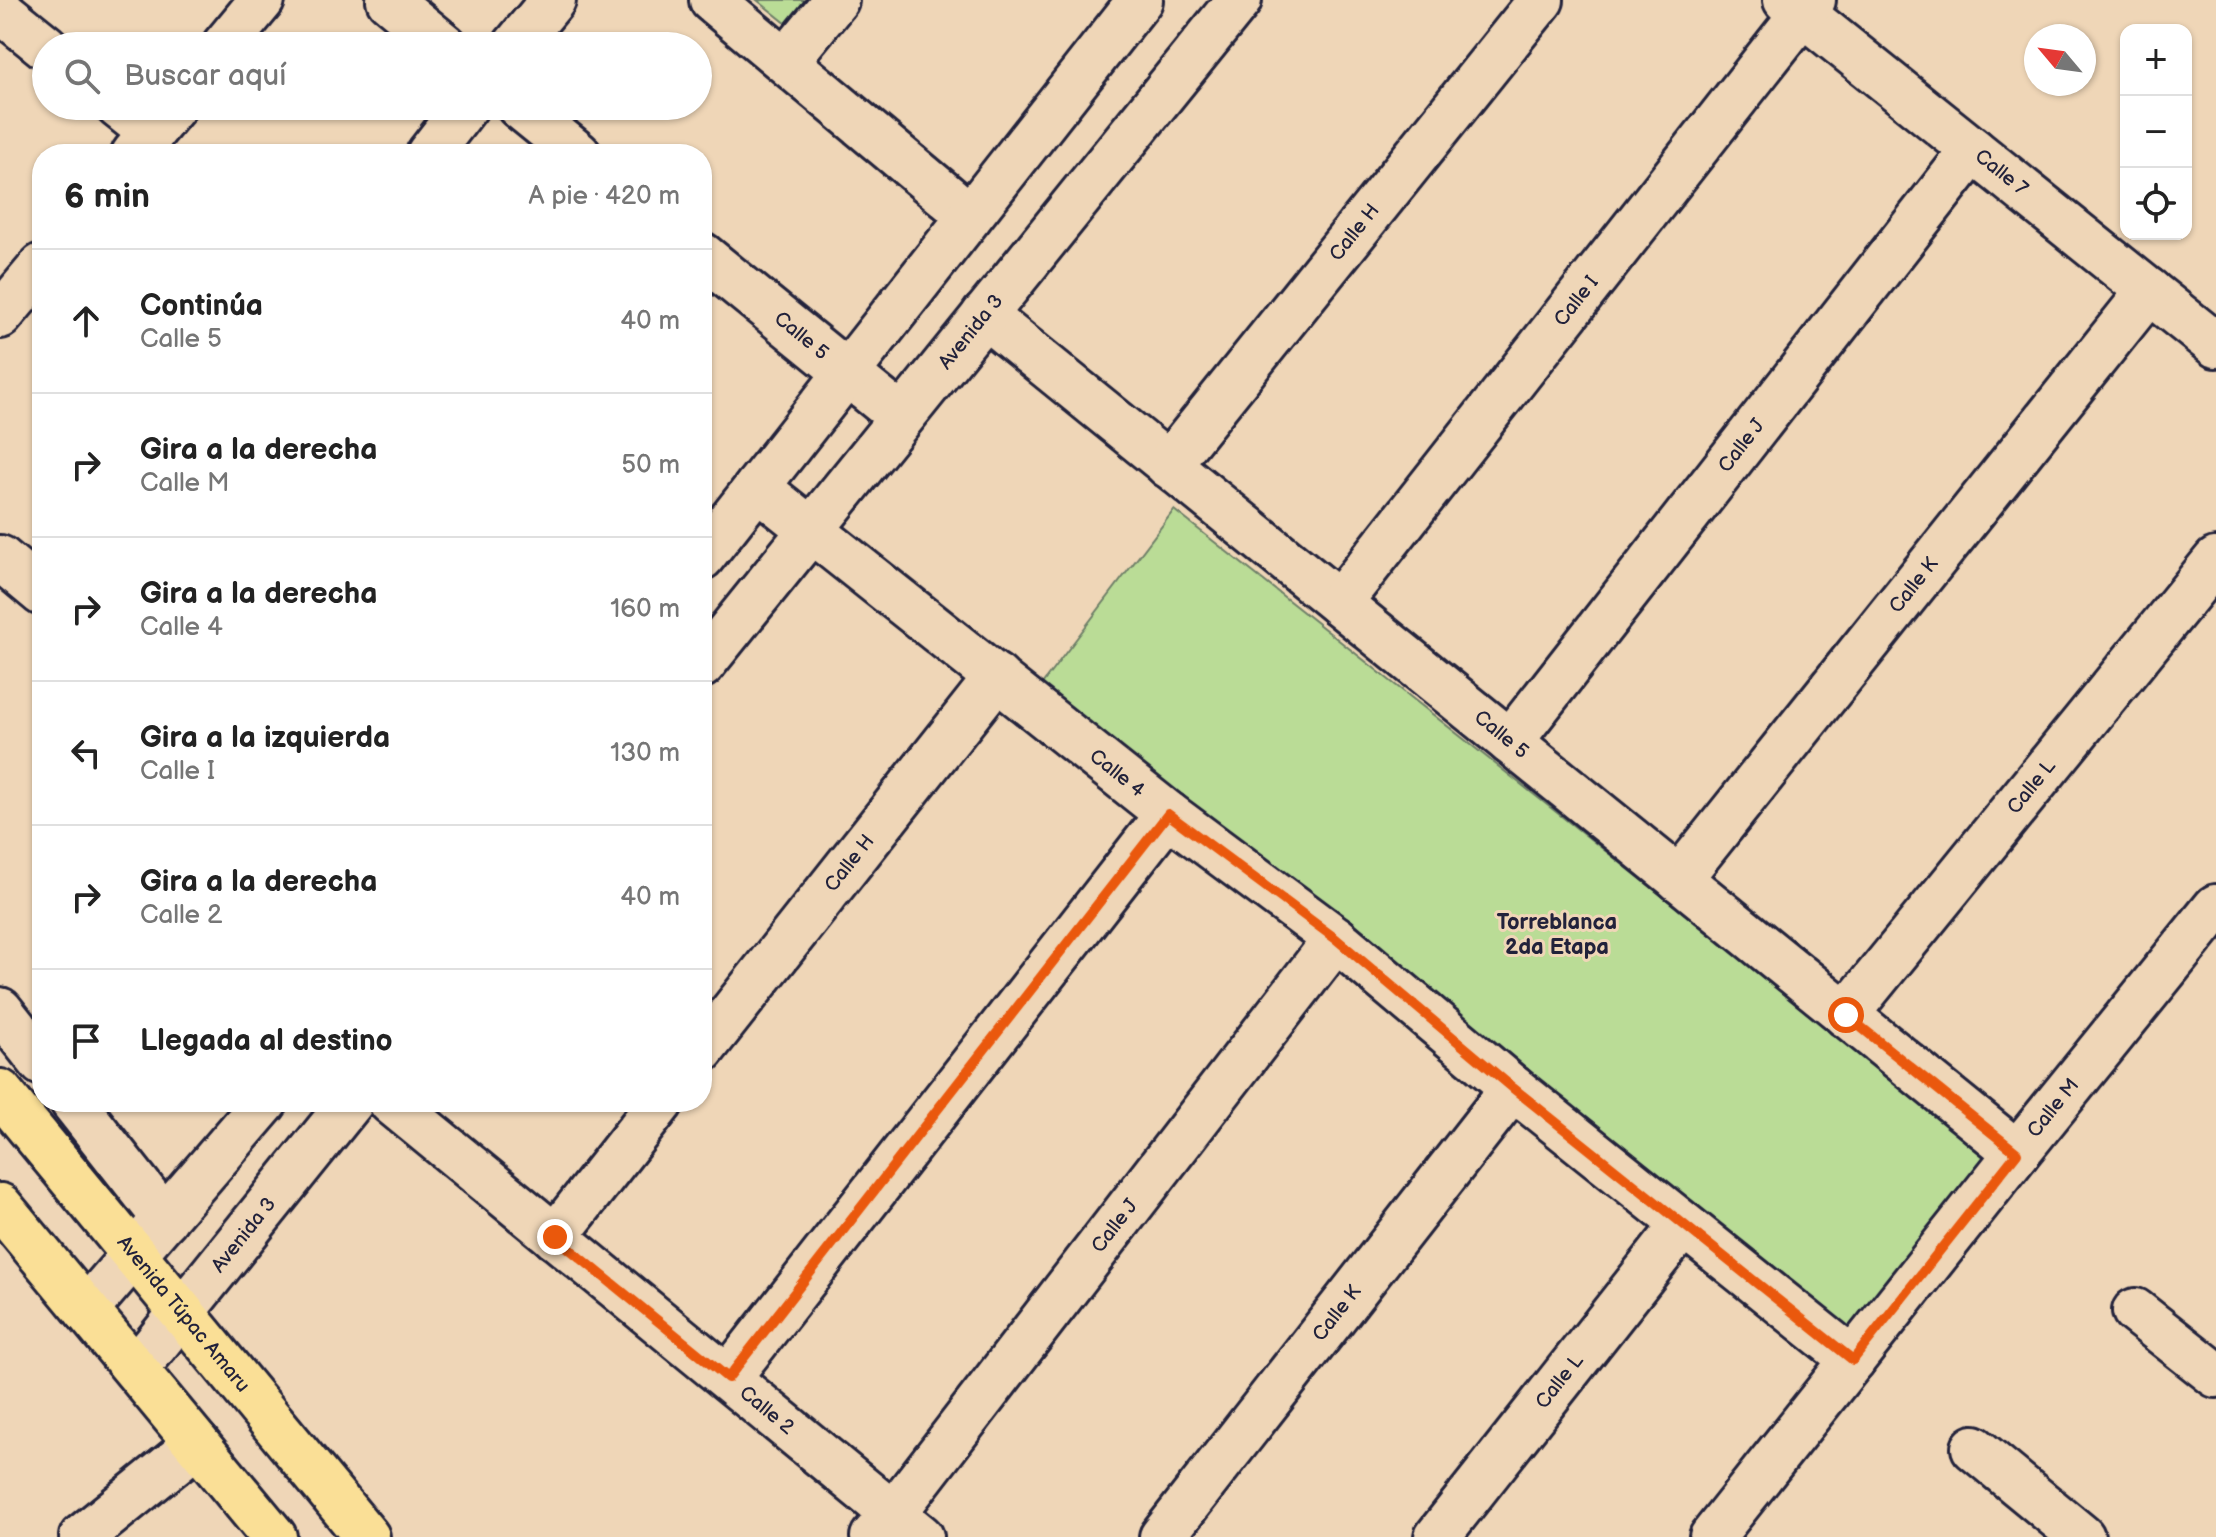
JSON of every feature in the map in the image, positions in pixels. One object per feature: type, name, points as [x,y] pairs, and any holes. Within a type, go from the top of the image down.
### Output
[{"type":"highway","name":"Avenida Túpac Amaru","points":[[0,1092],[367,1537]]},
{"type":"highway","points":[[0,1206],[274,1537]]},
{"type":"street","points":[[236,32],[262,0]]},
{"type":"street","points":[[389,0],[428,32]]},
{"type":"street","points":[[527,32],[553,0]]},
{"type":"street","points":[[712,0],[970,216]]},
{"type":"street","points":[[786,61],[836,0]]},
{"type":"street","points":[[712,544],[1140,0]]},
{"type":"street","name":"Avenida 3","points":[[712,653],[1239,0]]},
{"type":"street","name":"Calle H","points":[[1168,465],[1541,0]]},
{"type":"street","name":"Calle 7","points":[[1800,4],[1973,150],[2216,345]]},
{"type":"street","name":"Calle I","points":[[1339,603],[1800,4]]},
{"type":"street","points":[[0,10],[32,36]]},
{"type":"street","points":[[437,144],[455,120]]},
{"type":"street","points":[[536,120],[566,144]]},
{"type":"street","name":"Calle J","points":[[1510,742],[1973,150]]},
{"type":"street","name":"Calle 5","points":[[712,263],[901,417]]},
{"type":"street","name":"Calle K","points":[[1679,879],[2149,291]]},
{"type":"street","name":"Calle 5","points":[[984,315],[2017,1153]]},
{"type":"street","name":"Calle 4","points":[[757,487],[1168,814],[1336,939],[1513,1088],[1853,1360]]},
{"type":"street","points":[[0,558],[32,585]]},
{"type":"street","name":"Calle L","points":[[1846,1015],[2216,560]]},
{"type":"street","name":"Calle H","points":[[712,1037],[997,677]]},
{"type":"street","points":[[728,1378],[1168,814]]},
{"type":"street","name":"Calle M","points":[[1712,1537],[2216,907]]},
{"type":"street","name":"Calle J","points":[[896,1529],[1336,939]]},
{"type":"street","points":[[0,1010],[32,1050]]},
{"type":"street","name":"Calle K","points":[[1162,1537],[1513,1088]]},
{"type":"street","points":[[81,1112],[165,1219]]},
{"type":"street","points":[[86,1310],[256,1112]]},
{"type":"street","name":"Avenida 3","points":[[136,1369],[343,1112]]},
{"type":"street","name":"Calle 2","points":[[403,1112],[728,1378],[896,1529]]},
{"type":"street","points":[[555,1237],[653,1112]]},
{"type":"street","name":"Calle L","points":[[1437,1537],[1683,1225]]},
{"type":"street","points":[[2135,1311],[2216,1375]]},
{"type":"street","points":[[82,1537],[197,1444]]},
{"type":"street","points":[[1974,1448],[2082,1537]]},
{"type":"green space","points":[[757,0],[807,0],[787,24]]},
{"type":"green space","points":[[1174,510],[1994,1158],[1854,1338],[1336,939],[1042,684]]},
{"type":"district","name":"Torreblanca 2da Etapa","points":[[1557,934]]},
{"type":"route","points":[[555,1237],[728,1378],[1168,814],[1336,939],[1513,1088],[1853,1360],[2017,1153],[1846,1015]]}]
